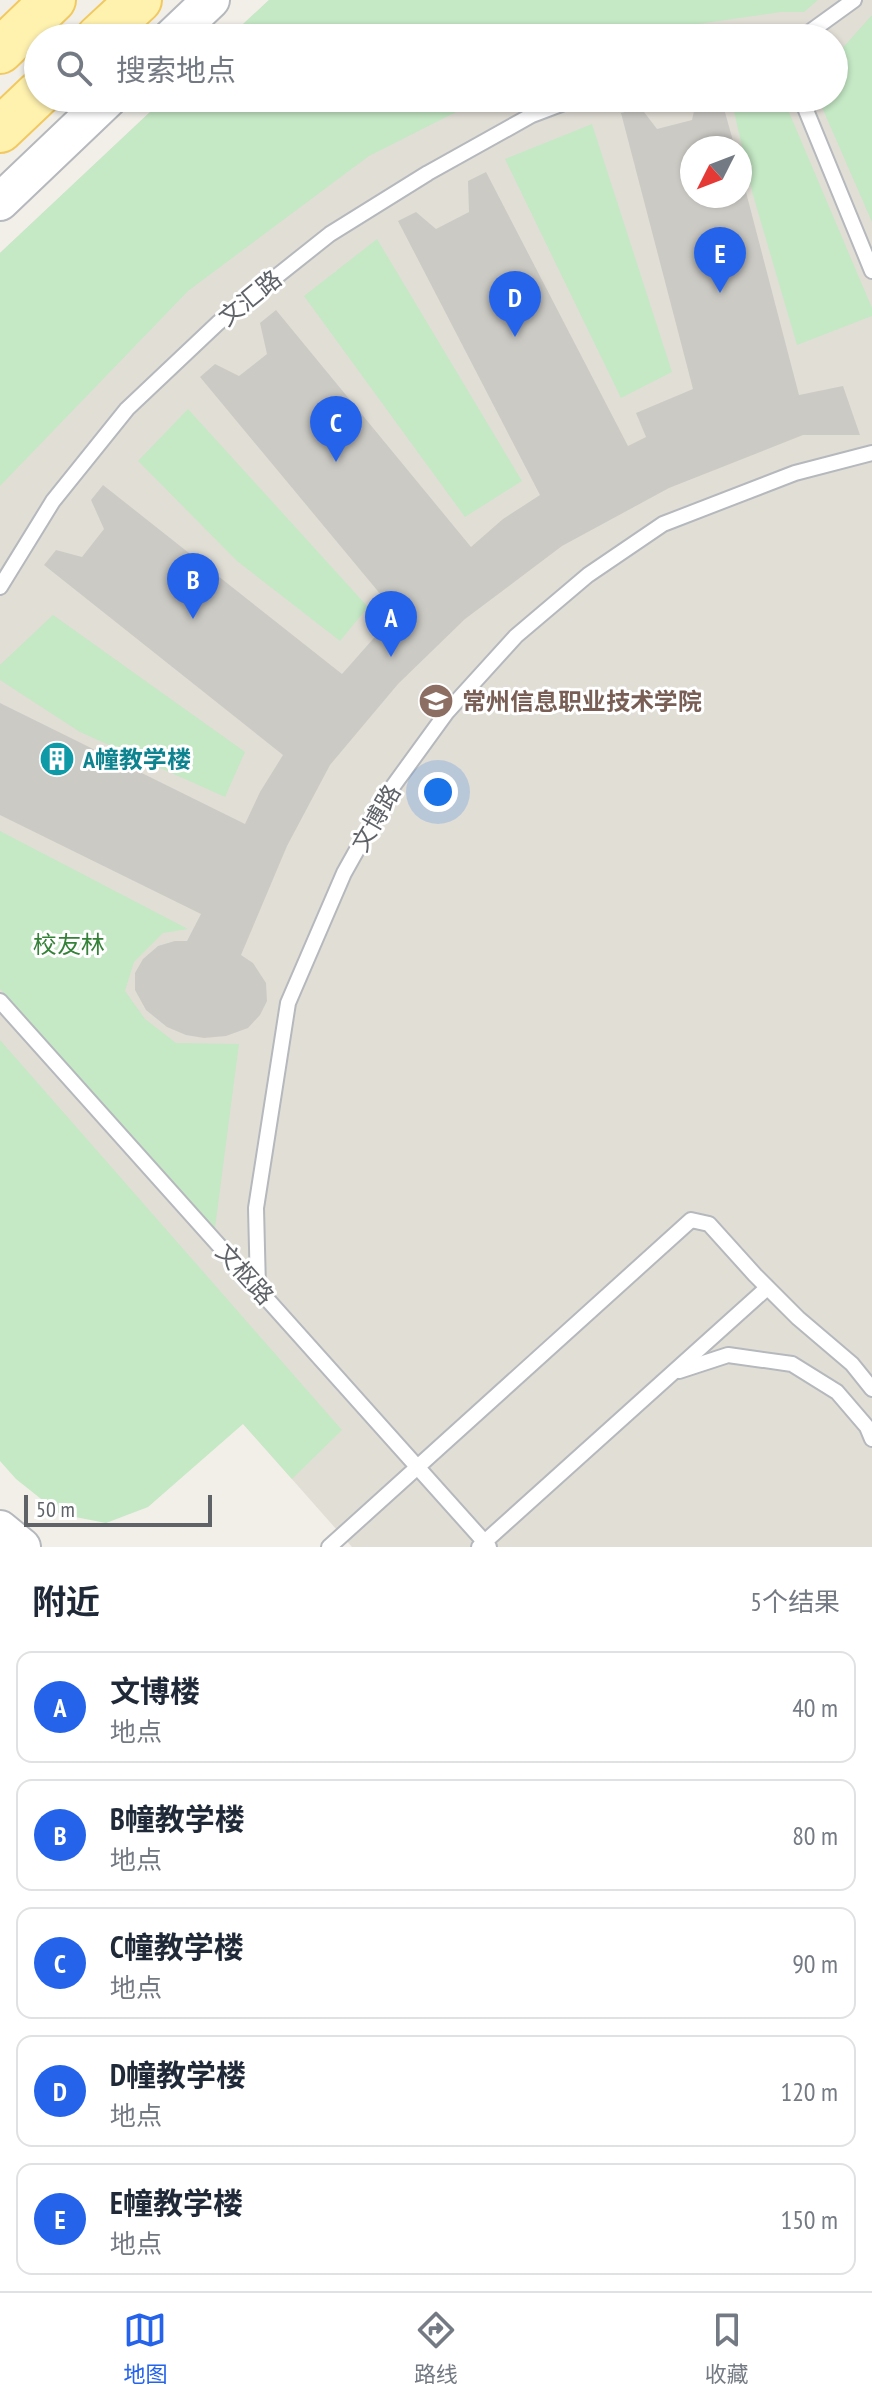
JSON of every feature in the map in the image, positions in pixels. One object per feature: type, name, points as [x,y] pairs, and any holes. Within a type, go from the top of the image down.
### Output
[{"type":"main road","points":[[28,24],[53,0]]},
{"type":"main road","points":[[113,24],[139,0]]},
{"type":"main road","points":[[0,51],[24,28]]},
{"type":"main road","points":[[0,130],[24,107]]},
{"type":"street","points":[[186,24],[211,0]]},
{"type":"street","points":[[0,202],[94,112]]},
{"type":"street","points":[[0,1529],[22,1547]]},
{"type":"lane","points":[[822,24],[854,0]]},
{"type":"lane","name":"文汇路","points":[[0,587],[53,501],[127,409],[218,323],[330,234],[428,173],[540,112]]},
{"type":"lane","points":[[807,112],[872,271]]},
{"type":"lane","name":"文博路","points":[[258,1288],[256,1208],[288,1003],[344,873],[391,789],[447,712],[516,636],[588,575],[663,524],[795,473],[872,453]]},
{"type":"lane","name":"文枢路","points":[[0,1001],[484,1545]]},
{"type":"lane","points":[[329,1547],[691,1220],[709,1224],[767,1288],[852,1364],[872,1389]]},
{"type":"lane","points":[[484,1545],[767,1288]]},
{"type":"lane","points":[[671,1373],[728,1355],[792,1364],[837,1392],[867,1427],[872,1439]]},
{"type":"shaded area","name":"常州信息职业技术学院","points":[[269,0],[872,0],[872,1547],[352,1547],[0,1149],[0,253],[150,112],[848,112],[848,24],[243,24]]},
{"type":"green space","points":[[269,0],[818,0],[804,12],[781,12],[698,24],[243,24]]},
{"type":"green space","points":[[872,15],[872,222],[824,112],[848,112],[848,42]]},
{"type":"green space","points":[[150,112],[456,112],[369,156],[188,291],[0,486],[0,253]]},
{"type":"green space","points":[[734,112],[789,112],[872,308],[872,316],[797,345],[752,191],[752,136],[740,136]]},
{"type":"green space","points":[[592,124],[672,372],[621,398],[505,159]]},
{"type":"green space","points":[[377,239],[522,481],[465,517],[304,296]]},
{"type":"green space","points":[[188,409],[368,607],[340,641],[237,561],[138,461]]},
{"type":"green space","points":[[53,615],[245,752],[225,797],[80,732],[0,680],[0,665]]},
{"type":"green space","name":"校友林","points":[[0,831],[188,929],[163,933],[134,962],[125,991],[145,1019],[176,1043],[239,1044],[215,1228],[0,989]]},
{"type":"green space","points":[[0,1040],[342,1430],[292,1479],[243,1424],[148,1507],[106,1523],[60,1514],[16,1479],[0,1461]]},
{"type":"building","points":[[644,112],[657,129],[692,120],[694,112],[725,112],[732,136],[680,136],[680,208],[750,208],[799,395],[843,386],[860,435],[803,435],[669,488],[562,546],[465,619],[398,684],[330,765],[287,846],[241,955],[253,963],[266,983],[267,1001],[260,1015],[248,1028],[226,1036],[204,1038],[167,1027],[146,1010],[135,990],[135,973],[143,959],[158,946],[187,941],[201,914],[0,815],[0,703],[245,824],[283,755],[44,565],[56,550],[82,557],[104,529],[91,500],[103,485],[342,674],[396,613],[200,377],[215,364],[239,376],[267,354],[260,323],[276,310],[471,547],[503,519],[540,495],[398,221],[416,212],[436,229],[469,212],[468,181],[486,172],[628,446],[646,437],[636,413],[693,389],[621,113]]},
{"type":"place","name":"E幢教学楼","points":[[720,293]]},
{"type":"place","name":"D幢教学楼","points":[[515,337]]},
{"type":"place","name":"C幢教学楼","points":[[336,462]]},
{"type":"place","name":"B幢教学楼","points":[[193,619]]},
{"type":"place","name":"文博楼","points":[[391,657]]},
{"type":"place","name":"常州信息职业技术学院","points":[[436,701]]},
{"type":"place","name":"A幢教学楼","points":[[57,759]]}]
